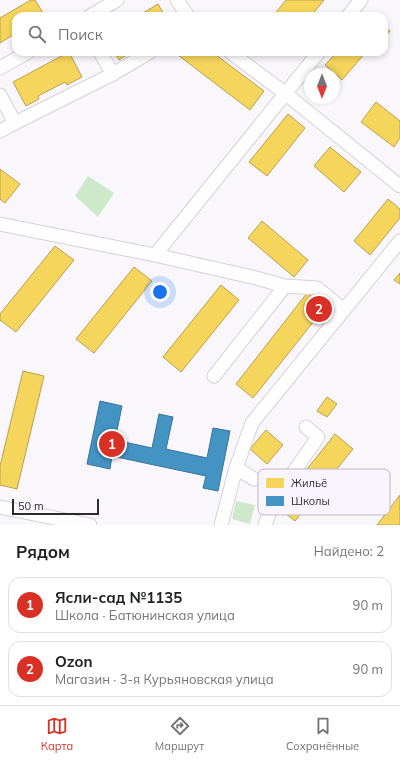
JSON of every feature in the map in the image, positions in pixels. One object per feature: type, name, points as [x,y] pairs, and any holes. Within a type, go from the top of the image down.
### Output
[{"type":"street","points":[[97,12],[117,0]]},
{"type":"street","points":[[177,0],[185,12]]},
{"type":"street","points":[[351,12],[361,0]]},
{"type":"street","points":[[0,68],[21,56]]},
{"type":"street","points":[[102,56],[113,74]]},
{"type":"street","points":[[0,131],[113,74],[143,56]]},
{"type":"street","points":[[235,56],[286,94],[400,186]]},
{"type":"street","points":[[155,255],[316,56]]},
{"type":"street","points":[[0,95],[15,123]]},
{"type":"street","points":[[0,224],[155,255],[285,286],[317,288],[344,310]]},
{"type":"street","points":[[221,525],[236,468],[252,423],[400,242]]},
{"type":"street","points":[[214,376],[285,286]]},
{"type":"street","points":[[296,469],[318,437],[306,428]]},
{"type":"street","points":[[236,468],[254,479]]},
{"type":"street","points":[[0,507],[55,522],[90,525]]},
{"type":"street","points":[[265,525],[268,515]]},
{"type":"green space","points":[[88,176],[114,193],[98,217],[75,196]]},
{"type":"green space","points":[[236,501],[255,505],[250,524],[232,519]]},
{"type":"building: Жильё","points":[[31,0],[35,0],[42,12],[12,12],[12,36],[0,43],[0,18]]},
{"type":"building: Жильё","points":[[286,0],[324,0],[314,12],[276,12]]},
{"type":"building: Жильё","points":[[158,4],[163,12],[145,12]]},
{"type":"building: Жильё","points":[[62,56],[71,56],[82,77],[67,85],[65,82],[38,96],[39,99],[26,106],[13,82]]},
{"type":"building: Жильё","points":[[116,56],[125,56],[119,60]]},
{"type":"building: Жильё","points":[[179,56],[217,56],[264,91],[250,110]]},
{"type":"building: Жильё","points":[[333,56],[363,56],[342,80],[340,78],[340,68],[328,68],[325,65]]},
{"type":"building: Жильё","points":[[376,102],[400,121],[400,138],[394,147],[361,122]]},
{"type":"building: Жильё","points":[[288,114],[305,128],[267,176],[249,162]]},
{"type":"building: Жильё","points":[[330,147],[361,172],[344,192],[314,166]]},
{"type":"building: Жильё","points":[[0,169],[20,184],[5,203],[0,199]]},
{"type":"building: Жильё","points":[[388,199],[400,209],[400,218],[370,255],[354,241]]},
{"type":"building: Жильё","points":[[262,221],[308,260],[294,277],[248,238]]},
{"type":"building: Жильё","points":[[55,246],[74,260],[16,332],[0,320],[0,314]]},
{"type":"building: Жильё","points":[[134,267],[152,281],[94,353],[76,339]]},
{"type":"building: Жильё","points":[[400,273],[400,284],[394,280]]},
{"type":"building: Жильё","points":[[221,285],[239,300],[181,372],[163,357]]},
{"type":"building: Жильё","points":[[307,293],[325,307],[253,398],[236,384]]},
{"type":"building: Жильё","points":[[23,371],[44,376],[17,489],[0,485],[0,466]]},
{"type":"building: Жильё","points":[[327,397],[337,404],[327,417],[317,411]]},
{"type":"building: Жильё","points":[[266,430],[283,445],[267,464],[250,449]]},
{"type":"building: Жильё","points":[[335,434],[353,449],[337,469],[307,469]]},
{"type":"building: Жильё","points":[[400,495],[400,525],[377,525],[385,515],[390,515],[390,508]]},
{"type":"building: Жильё","points":[[287,515],[300,515],[295,521]]},
{"type":"building: Школы","points":[[100,401],[122,406],[115,440],[152,448],[159,414],[173,417],[166,449],[207,458],[213,428],[230,431],[218,491],[203,488],[206,476],[112,456],[110,469],[87,464]]},
{"type":"place","name":"Ozon","points":[[319,309]]},
{"type":"place","name":"Ясли-сад №1135","points":[[112,444]]}]
